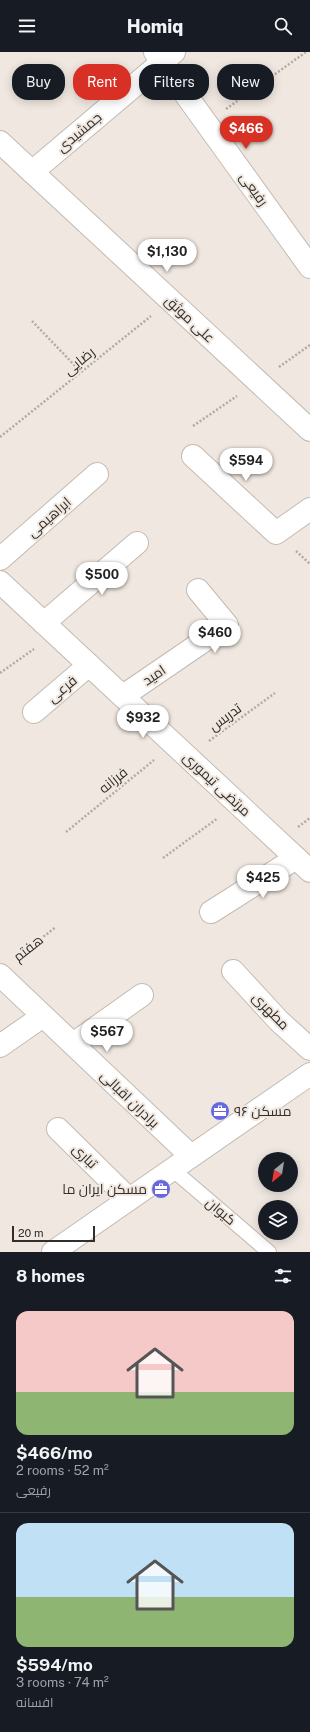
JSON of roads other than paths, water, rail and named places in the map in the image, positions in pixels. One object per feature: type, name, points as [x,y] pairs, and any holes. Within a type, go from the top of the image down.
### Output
[{"type":"street","name":"رفیعی","points":[[164,55],[206,124],[310,267]]},
{"type":"street","name":"جمشیدی","points":[[32,172],[164,55]]},
{"type":"street","name":"علی موثق","points":[[3,151],[32,172],[310,430]]},
{"type":"street","points":[[193,456],[276,533],[310,508]]},
{"type":"street","name":"ابراهیمی","points":[[0,559],[97,474]]},
{"type":"street","points":[[50,629],[137,543]]},
{"type":"street","name":"مرتضی تیموری","points":[[0,582],[303,864]]},
{"type":"street","name":"امید","points":[[123,696],[227,625],[198,590]]},
{"type":"street","name":"فرعی","points":[[34,712],[89,666]]},
{"type":"street","points":[[211,912],[303,864]]},
{"type":"street","name":"برادران اقبالی","points":[[6,968],[43,1016],[191,1156]]},
{"type":"street","name":"مطهری","points":[[233,971],[279,1021],[310,1049]]},
{"type":"street","points":[[73,1044],[142,995]]},
{"type":"street","points":[[0,1046],[43,1016]]},
{"type":"street","points":[[57,1251],[129,1199],[309,1075]]},
{"type":"street","name":"تباری","points":[[58,1129],[129,1199]]},
{"type":"lane","name":"کیوان","points":[[172,1169],[270,1252]]},
{"type":"place","name":"مسکن ۹۶","points":[[220,1111]]},
{"type":"place","name":"مسکن ایران ما","points":[[161,1189]]}]
